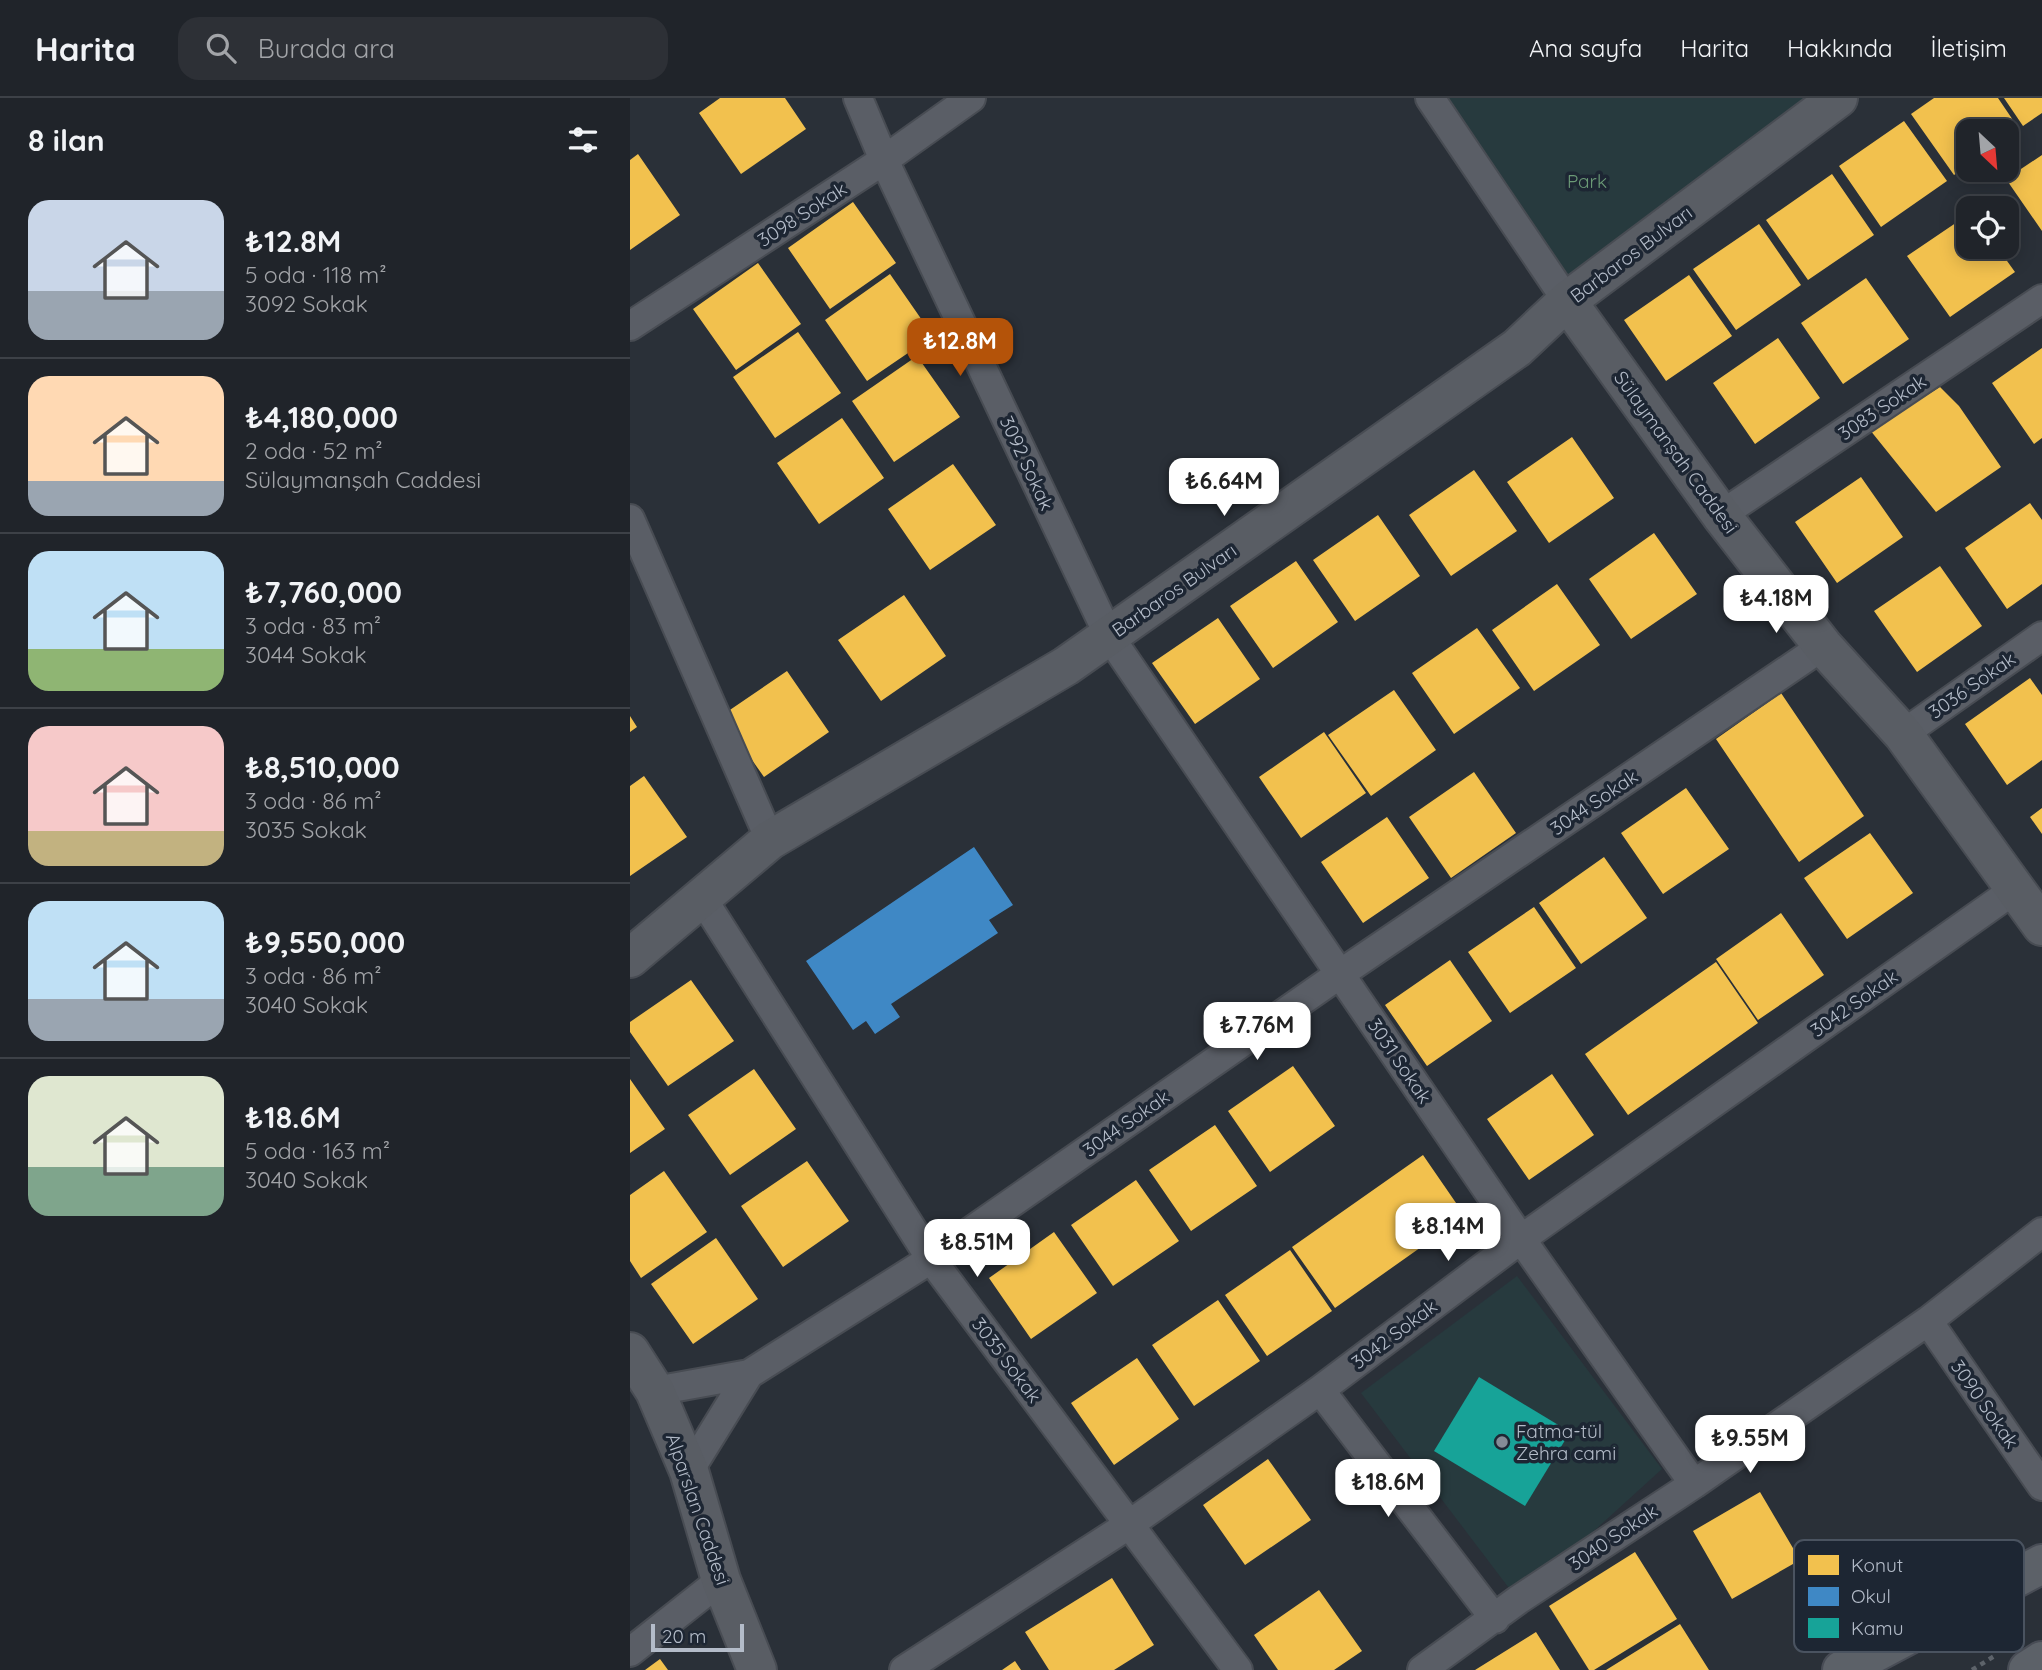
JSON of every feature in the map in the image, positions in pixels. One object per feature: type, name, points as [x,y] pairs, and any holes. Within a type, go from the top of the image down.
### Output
[{"type":"main road","points":[[2024,1574],[2042,1564]]},
{"type":"main road","points":[[1842,1670],[1876,1652]]},
{"type":"main road","points":[[2028,1670],[2042,1661]]},
{"type":"street","name":"3092 Sokak","points":[[858,98],[884,160],[1109,636]]},
{"type":"street","name":"3098 Sokak","points":[[630,326],[884,160],[971,98]]},
{"type":"street","name":"Sülaymanşah Caddesi","points":[[1430,98],[1567,301],[1721,515],[1823,646],[1903,734],[2042,926]]},
{"type":"street","name":"Barbaros Bulvarı","points":[[630,958],[770,840],[1066,666],[1517,348],[1567,301],[1838,98]]},
{"type":"street","name":"3083 Sokak","points":[[1721,515],[2042,299]]},
{"type":"street","points":[[630,519],[770,840]]},
{"type":"street","name":"3031 Sokak","points":[[1109,636],[1521,1239],[1693,1484]]},
{"type":"street","name":"3036 Sokak","points":[[1903,734],[2042,636]]},
{"type":"street","name":"3044 Sokak","points":[[655,1391],[749,1374],[931,1259],[1340,974],[1823,646]]},
{"type":"street","name":"3042 Sokak","points":[[904,1670],[1130,1524],[1320,1390],[1521,1239],[2014,890]]},
{"type":"street","name":"3035 Sokak","points":[[702,898],[931,1259],[1238,1670]]},
{"type":"street","name":"3040 Sokak","points":[[1422,1670],[1518,1600],[1693,1484],[1928,1321],[2042,1232]]},
{"type":"street","name":"3090 Sokak","points":[[1928,1321],[2042,1486]]},
{"type":"street","name":"Alparslan Caddesi","points":[[630,1352],[655,1391],[689,1471],[722,1580],[757,1670]]},
{"type":"street","points":[[689,1471],[749,1374]]},
{"type":"street","points":[[1320,1390],[1495,1619]]},
{"type":"street","points":[[630,1652],[722,1580]]},
{"type":"green space","name":"Park","points":[[1430,98],[1838,98],[1567,301]]},
{"type":"green space","points":[[1517,1276],[1662,1469],[1518,1600],[1361,1393]]},
{"type":"building: Konut","points":[[720,98],[785,98],[806,129],[741,174],[699,113]]},
{"type":"building: Konut","points":[[1934,98],[1998,98],[2012,119],[1956,119],[1954,175],[1911,114]]},
{"type":"building: Konut","points":[[2004,98],[2042,98],[2042,113],[2023,126]]},
{"type":"building: Konut","points":[[1904,121],[1947,181],[1881,227],[1839,166]]},
{"type":"building: Konut","points":[[638,154],[680,215],[630,250],[630,160]]},
{"type":"building: Konut","points":[[2042,155],[2042,231],[2008,182],[2020,182],[2020,170]]},
{"type":"building: Konut","points":[[1832,174],[1874,235],[1808,280],[1766,220]]},
{"type":"building: Konut","points":[[853,202],[896,263],[830,309],[788,248]]},
{"type":"building: Konut","points":[[1956,223],[1956,259],[2006,259],[2015,272],[1950,317],[1907,256]]},
{"type":"building: Konut","points":[[1759,224],[1801,285],[1736,330],[1693,269]]},
{"type":"building: Konut","points":[[758,263],[801,324],[736,370],[693,309]]},
{"type":"building: Konut","points":[[890,274],[933,336],[867,381],[825,320]]},
{"type":"building: Konut","points":[[1689,275],[1732,336],[1666,381],[1624,320]]},
{"type":"building: Konut","points":[[1866,278],[1909,339],[1843,384],[1801,323]]},
{"type":"building: Konut","points":[[798,332],[841,393],[775,438],[733,377]]},
{"type":"building: Konut","points":[[1778,338],[1820,398],[1755,444],[1713,383]]},
{"type":"building: Konut","points":[[2042,348],[2042,438],[2034,444],[1992,383]]},
{"type":"building: Konut","points":[[917,356],[960,417],[894,462],[852,401]]},
{"type":"building: Konut","points":[[1940,387],[1959,406],[2001,467],[1936,512],[1870,430]]},
{"type":"building: Konut","points":[[842,418],[884,478],[819,524],[777,463]]},
{"type":"building: Konut","points":[[1572,437],[1614,498],[1549,543],[1507,482]]},
{"type":"building: Konut","points":[[953,464],[996,525],[930,570],[888,509]]},
{"type":"building: Konut","points":[[1474,470],[1517,531],[1451,576],[1409,515]]},
{"type":"building: Konut","points":[[1861,477],[1903,537],[1837,583],[1795,522]]},
{"type":"building: Konut","points":[[2030,503],[2042,520],[2042,584],[2007,609],[1965,548]]},
{"type":"building: Konut","points":[[1378,515],[1420,576],[1355,621],[1313,560]]},
{"type":"building: Konut","points":[[1654,533],[1697,594],[1631,639],[1589,579]]},
{"type":"building: Konut","points":[[1296,561],[1338,622],[1273,668],[1230,606]]},
{"type":"building: Konut","points":[[1940,566],[1982,626],[1917,672],[1874,611]]},
{"type":"building: Konut","points":[[1557,584],[1600,645],[1534,691],[1492,630]]},
{"type":"building: Konut","points":[[904,595],[946,656],[881,701],[838,640]]},
{"type":"building: Konut","points":[[1218,618],[1260,679],[1195,724],[1152,663]]},
{"type":"building: Konut","points":[[1477,628],[1520,688],[1454,734],[1412,673]]},
{"type":"building: Konut","points":[[787,671],[829,732],[764,777],[721,716]]},
{"type":"building: Konut","points":[[2030,678],[2042,695],[2042,760],[2007,785],[1965,724]]},
{"type":"building: Konut","points":[[1394,690],[1436,750],[1371,796],[1328,735]]},
{"type":"building: Konut","points":[[1781,693],[1864,816],[1799,862],[1716,739]]},
{"type":"building: Konut","points":[[630,716],[637,727],[630,732]]},
{"type":"building: Konut","points":[[1324,732],[1366,793],[1301,838],[1259,777]]},
{"type":"building: Konut","points":[[1474,772],[1516,833],[1451,878],[1409,817]]},
{"type":"building: Konut","points":[[644,776],[687,837],[630,876],[630,786]]},
{"type":"building: Konut","points":[[1686,788],[1729,849],[1663,894],[1621,833]]},
{"type":"building: Konut","points":[[2042,808],[2042,834],[2030,817]]},
{"type":"building: Konut","points":[[1387,817],[1429,878],[1363,923],[1321,862]]},
{"type":"building: Konut","points":[[1870,833],[1913,893],[1847,939],[1804,878]]},
{"type":"building: Konut","points":[[1604,857],[1647,918],[1581,964],[1539,903]]},
{"type":"building: Konut","points":[[1534,907],[1576,968],[1510,1013],[1468,952]]},
{"type":"building: Konut","points":[[1781,913],[1824,975],[1758,1020],[1716,959]]},
{"type":"building: Konut","points":[[1450,960],[1492,1021],[1427,1066],[1385,1005]]},
{"type":"building: Konut","points":[[1716,962],[1758,1023],[1628,1115],[1585,1054]]},
{"type":"building: Konut","points":[[691,980],[734,1041],[668,1086],[630,1032],[630,1022]]},
{"type":"building: Konut","points":[[1293,1066],[1335,1126],[1270,1172],[1228,1111]]},
{"type":"building: Konut","points":[[754,1069],[796,1129],[730,1175],[688,1115]]},
{"type":"building: Konut","points":[[1552,1074],[1594,1135],[1529,1180],[1487,1119]]},
{"type":"building: Konut","points":[[630,1079],[665,1129],[630,1153]]},
{"type":"building: Konut","points":[[1215,1125],[1257,1186],[1191,1231],[1149,1170]]},
{"type":"building: Konut","points":[[1423,1155],[1465,1216],[1335,1308],[1292,1247]]},
{"type":"building: Konut","points":[[807,1161],[849,1221],[783,1267],[741,1206]]},
{"type":"building: Konut","points":[[664,1171],[707,1232],[641,1278],[630,1261],[630,1195]]},
{"type":"building: Konut","points":[[1136,1180],[1179,1241],[1113,1286],[1071,1225]]},
{"type":"building: Konut","points":[[1054,1232],[1097,1293],[1031,1339],[989,1278]]},
{"type":"building: Konut","points":[[716,1238],[758,1299],[693,1344],[651,1284]]},
{"type":"building: Konut","points":[[1290,1250],[1332,1311],[1267,1356],[1225,1295]]},
{"type":"building: Konut","points":[[1218,1300],[1260,1361],[1194,1406],[1152,1345]]},
{"type":"building: Konut","points":[[1137,1358],[1179,1419],[1114,1465],[1071,1403]]},
{"type":"building: Konut","points":[[1268,1459],[1311,1520],[1245,1565],[1203,1505]]},
{"type":"building: Konut","points":[[1760,1492],[1794,1550],[1794,1563],[1732,1599],[1693,1531]]},
{"type":"building: Konut","points":[[1635,1552],[1677,1619],[1594,1670],[1589,1670],[1549,1606]]},
{"type":"building: Konut","points":[[1112,1578],[1154,1645],[1114,1670],[1049,1670],[1025,1632]]},
{"type":"building: Konut","points":[[1319,1590],[1362,1651],[1334,1670],[1278,1670],[1254,1635]]},
{"type":"building: Konut","points":[[1680,1624],[1709,1670],[1606,1670]]},
{"type":"building: Konut","points":[[1536,1632],[1560,1670],[1475,1670]]},
{"type":"building: Konut","points":[[660,1659],[668,1670],[645,1670]]},
{"type":"building: Konut","points":[[1015,1661],[1021,1670],[1002,1670]]},
{"type":"building: Okul","points":[[974,847],[1013,905],[989,920],[998,933],[891,1004],[900,1017],[875,1034],[866,1021],[853,1030],[806,961]]},
{"type":"building: Kamu","name":"Fatma-tül Zehra cami","points":[[1479,1377],[1570,1432],[1525,1506],[1434,1451]]},
{"type":"place","name":"Fatma-tül Zehra cami","points":[[1502,1442]]}]
